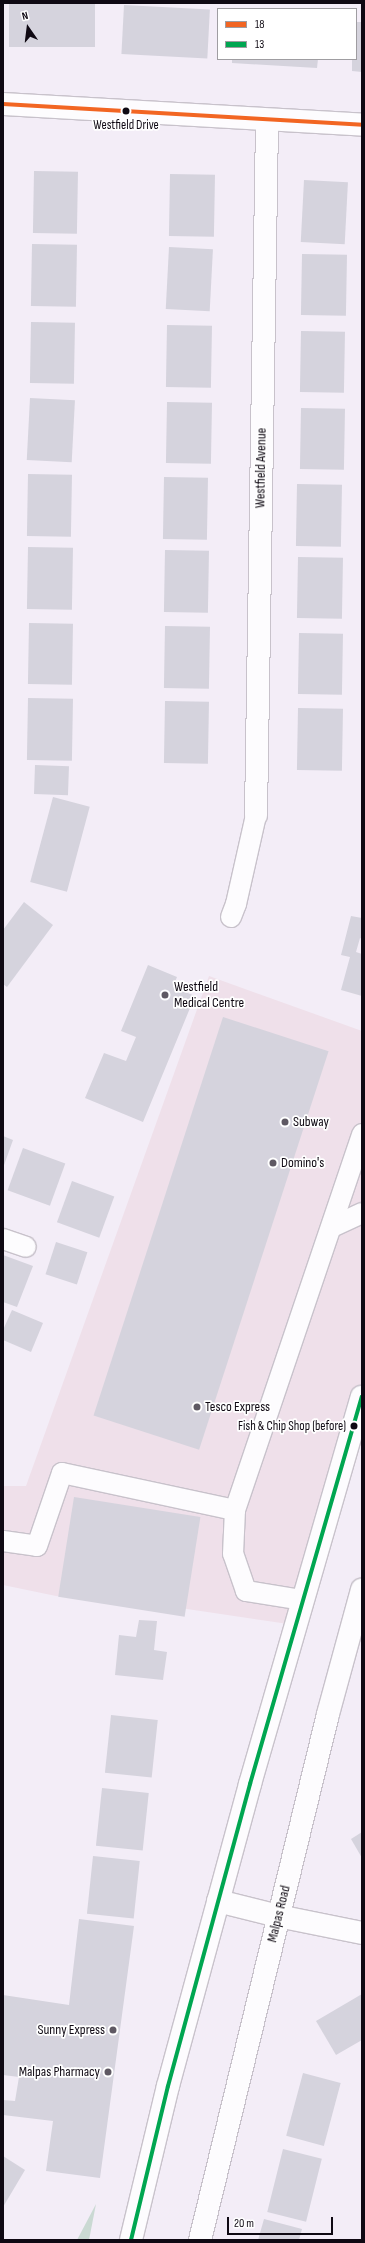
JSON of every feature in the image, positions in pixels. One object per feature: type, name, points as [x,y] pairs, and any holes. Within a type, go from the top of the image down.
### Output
[{"type":"main road","points":[[3,104],[362,125]]},
{"type":"main road","name":"Westfield Avenue","points":[[256,815],[267,120]]},
{"type":"main road","points":[[131,2240],[168,2086],[218,1901],[302,1600],[362,1397]]},
{"type":"main road","name":"Malpas Road","points":[[200,2240],[328,1714],[362,1590]]},
{"type":"main road","points":[[218,1901],[278,1916],[362,1933]]},
{"type":"lane","points":[[231,917],[236,904],[256,815]]},
{"type":"lane","points":[[302,1600],[246,1591],[232,1554],[235,1510],[248,1466],[332,1227],[362,1134]]},
{"type":"lane","points":[[332,1227],[362,1213]]},
{"type":"lane","points":[[3,1239],[26,1247]]},
{"type":"lane","points":[[3,1541],[37,1546],[62,1473],[235,1510]]},
{"type":"shaded area","points":[[209,976],[362,1031],[362,1397],[295,1625],[187,1609],[56,1596],[3,1585],[3,1486],[26,1486]]},
{"type":"shaded area","points":[[96,2204],[89,2240],[77,2240]]},
{"type":"building","points":[[9,3],[95,3],[95,47],[9,47]]},
{"type":"building","points":[[124,5],[210,10],[207,58],[121,54]]},
{"type":"building","points":[[357,22],[362,22],[362,72],[352,71],[352,60],[357,60]]},
{"type":"building","points":[[232,60],[318,60],[317,68],[232,63]]},
{"type":"building","points":[[34,171],[78,172],[77,234],[33,233]]},
{"type":"building","points":[[170,174],[215,175],[214,237],[169,236]]},
{"type":"building","points":[[304,180],[348,182],[345,244],[301,242]]},
{"type":"building","points":[[32,244],[77,245],[76,307],[31,306]]},
{"type":"building","points":[[169,247],[213,249],[210,311],[166,309]]},
{"type":"building","points":[[302,254],[347,255],[346,316],[301,315]]},
{"type":"building","points":[[31,322],[75,323],[74,384],[30,383]]},
{"type":"building","points":[[167,325],[212,326],[211,388],[166,387]]},
{"type":"building","points":[[301,331],[345,332],[344,393],[300,392]]},
{"type":"building","points":[[30,398],[75,400],[72,462],[27,460]]},
{"type":"building","points":[[167,402],[212,403],[211,464],[166,463]]},
{"type":"building","points":[[301,408],[345,409],[344,470],[300,469]]},
{"type":"building","points":[[28,474],[72,475],[71,537],[27,536]]},
{"type":"building","points":[[164,477],[208,478],[207,540],[163,539]]},
{"type":"building","points":[[297,484],[342,485],[341,547],[296,546]]},
{"type":"building","points":[[28,547],[73,548],[72,610],[27,609]]},
{"type":"building","points":[[165,550],[209,551],[208,613],[164,612]]},
{"type":"building","points":[[298,557],[343,558],[342,619],[297,618]]},
{"type":"building","points":[[29,623],[73,624],[72,685],[28,684]]},
{"type":"building","points":[[165,626],[210,627],[209,689],[164,688]]},
{"type":"building","points":[[299,633],[343,634],[342,695],[298,694]]},
{"type":"building","points":[[28,698],[73,699],[72,761],[27,760]]},
{"type":"building","points":[[165,701],[209,702],[208,764],[164,763]]},
{"type":"building","points":[[298,708],[343,709],[342,771],[297,770]]},
{"type":"building","points":[[35,765],[69,766],[68,795],[34,794]]},
{"type":"building","points":[[53,797],[90,807],[67,892],[30,882]]},
{"type":"building","points":[[24,902],[53,925],[7,987],[3,984],[3,930]]},
{"type":"building","points":[[351,916],[362,918],[362,939],[360,938],[356,952],[362,954],[362,996],[341,990],[350,957],[341,955]]},
{"type":"building","points":[[148,965],[177,977],[173,987],[195,996],[143,1122],[85,1098],[104,1053],[126,1061],[136,1037],[121,1031]]},
{"type":"building","points":[[223,1017],[329,1051],[199,1450],[94,1415]]},
{"type":"building","points":[[3,1136],[13,1140],[3,1168]]},
{"type":"building","points":[[23,1148],[65,1163],[50,1206],[8,1190]]},
{"type":"building","points":[[72,1181],[114,1196],[99,1238],[57,1222]]},
{"type":"building","points":[[56,1242],[87,1252],[77,1285],[45,1274]]},
{"type":"building","points":[[3,1255],[33,1266],[17,1307],[3,1302]]},
{"type":"building","points":[[12,1310],[43,1323],[31,1352],[3,1340],[3,1330]]},
{"type":"building","points":[[74,1497],[200,1517],[185,1617],[58,1597]]},
{"type":"building","points":[[139,1620],[157,1621],[154,1650],[167,1652],[163,1680],[115,1675],[119,1635],[136,1637]]},
{"type":"building","points":[[111,1715],[158,1720],[152,1778],[105,1773]]},
{"type":"building","points":[[102,1788],[149,1793],[143,1851],[96,1846]]},
{"type":"building","points":[[362,1832],[362,1858],[351,1839]]},
{"type":"building","points":[[93,1856],[140,1861],[134,1919],[87,1914]]},
{"type":"building","points":[[79,1919],[134,1926],[100,2178],[46,2171],[53,2121],[3,2115],[3,2100],[15,2101],[19,2077],[3,2075],[3,1995],[69,2005]]},
{"type":"building","points":[[362,1994],[362,2040],[336,2055],[316,2021]]},
{"type":"building","points":[[303,2073],[341,2083],[324,2146],[286,2136]]},
{"type":"building","points":[[283,2149],[322,2159],[306,2222],[267,2212]]},
{"type":"building","points":[[3,2156],[25,2170],[3,2207]]},
{"type":"building","points":[[264,2219],[302,2229],[299,2240],[258,2240]]},
{"type":"transit line","name":"18","points":[[3,104],[362,125]]},
{"type":"transit line","name":"13","points":[[131,2240],[168,2086],[250,1784],[362,1397]]},
{"type":"place","name":"Westfield Drive","points":[[126,111]]},
{"type":"place","name":"Westfield Medical Centre","points":[[165,995]]},
{"type":"place","name":"Subway","points":[[285,1122]]},
{"type":"place","name":"Domino's","points":[[273,1163]]},
{"type":"place","name":"Tesco Express","points":[[197,1407]]},
{"type":"place","name":"Fish & Chip Shop (before)","points":[[354,1426]]},
{"type":"place","name":"Sunny Express","points":[[113,2030]]},
{"type":"place","name":"Malpas Pharmacy","points":[[108,2072]]}]
